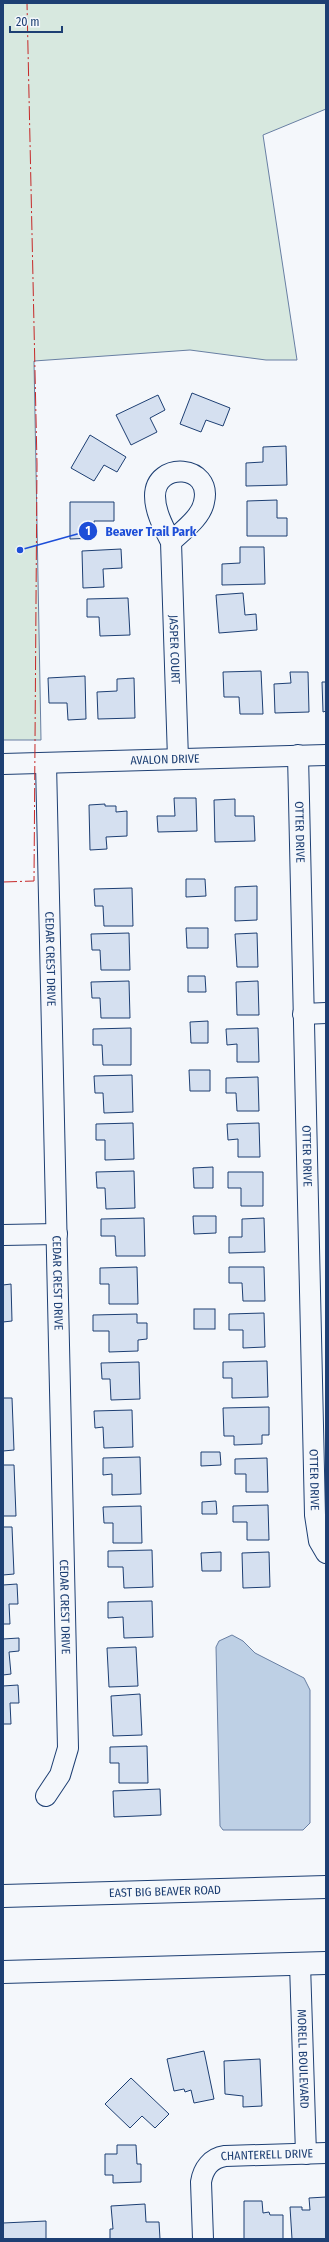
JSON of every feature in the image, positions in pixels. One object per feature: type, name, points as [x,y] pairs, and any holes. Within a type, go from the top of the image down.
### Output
[{"type":"main road","name":"EAST BIG BEAVER ROAD","points":[[3,1896],[326,1887]]},
{"type":"main road","points":[[3,1972],[326,1963]]},
{"type":"street","name":"JASPER COURT","points":[[171,542],[178,759]]},
{"type":"street","name":"AVALON DRIVE","points":[[3,764],[326,754]]},
{"type":"street","name":"OTTER DRIVE","points":[[298,755],[303,1014],[317,1292],[315,1515],[319,1541],[326,1553]]},
{"type":"street","name":"CEDAR CREST DRIVE","points":[[46,763],[68,1748],[60,1775],[46,1796]]},
{"type":"street","points":[[303,1014],[326,1014]]},
{"type":"street","points":[[3,1235],[57,1234]]},
{"type":"street","name":"MORELL BOULEVARD","points":[[300,1964],[306,2154]]},
{"type":"street","name":"CHANTERELL DRIVE","points":[[203,2239],[201,2182],[203,2173],[210,2163],[218,2157],[326,2153]]},
{"type":"shaded area","points":[[3,3],[326,3],[326,109],[263,135],[297,360],[266,360],[190,350],[34,361],[41,740],[3,740]]},
{"type":"water","points":[[232,1635],[243,1641],[255,1653],[304,1678],[310,1690],[310,1823],[303,1830],[223,1830],[220,1826],[216,1647],[219,1641]]},
{"type":"building","points":[[192,393],[230,408],[223,426],[206,420],[201,432],[180,424]]},
{"type":"building","points":[[158,395],[165,410],[150,418],[157,432],[131,445],[116,415]]},
{"type":"building","points":[[90,435],[126,457],[117,472],[104,465],[94,481],[71,468]]},
{"type":"building","points":[[286,446],[287,485],[246,486],[246,463],[263,462],[263,447]]},
{"type":"building","points":[[277,500],[277,518],[287,518],[287,536],[247,536],[247,501]]},
{"type":"building","points":[[70,502],[114,502],[114,521],[94,521],[95,538],[70,539]]},
{"type":"building","points":[[240,547],[264,547],[265,584],[222,585],[222,564],[240,563]]},
{"type":"building","points":[[121,549],[122,568],[103,569],[104,587],[83,588],[82,551]]},
{"type":"building","points":[[243,593],[245,615],[256,614],[257,630],[219,633],[216,595]]},
{"type":"building","points":[[128,598],[130,635],[100,636],[99,617],[87,617],[87,599]]},
{"type":"building","points":[[261,671],[263,714],[240,714],[239,697],[224,697],[223,672]]},
{"type":"building","points":[[290,672],[308,672],[309,712],[275,713],[274,684],[291,683]]},
{"type":"building","points":[[85,676],[86,719],[68,720],[67,703],[49,703],[48,678]]},
{"type":"building","points":[[134,678],[135,718],[98,719],[97,692],[117,691],[117,679]]},
{"type":"building","points":[[322,682],[326,682],[326,711],[323,712]]},
{"type":"building","points":[[174,798],[196,798],[197,831],[158,832],[157,816],[175,816]]},
{"type":"building","points":[[235,799],[235,816],[254,816],[255,841],[215,842],[214,800]]},
{"type":"building","points":[[105,804],[105,806],[116,806],[116,812],[127,811],[127,836],[106,837],[107,849],[90,850],[89,805]]},
{"type":"building","points":[[186,879],[205,879],[206,896],[186,897]]},
{"type":"building","points":[[257,886],[257,920],[235,921],[235,887]]},
{"type":"building","points":[[132,888],[133,926],[104,926],[103,906],[95,906],[94,889]]},
{"type":"building","points":[[186,928],[208,928],[208,948],[187,948]]},
{"type":"building","points":[[129,933],[130,970],[101,970],[100,950],[92,950],[91,934]]},
{"type":"building","points":[[257,933],[258,967],[237,967],[235,934]]},
{"type":"building","points":[[188,976],[205,976],[206,992],[188,992]]},
{"type":"building","points":[[129,981],[130,1018],[101,1018],[100,998],[92,998],[91,982]]},
{"type":"building","points":[[258,981],[259,1015],[237,1015],[236,982]]},
{"type":"building","points":[[208,1021],[208,1043],[191,1043],[190,1022]]},
{"type":"building","points":[[131,1028],[131,1065],[103,1065],[102,1045],[93,1045],[93,1029]]},
{"type":"building","points":[[258,1028],[259,1062],[237,1062],[237,1044],[227,1045],[226,1029]]},
{"type":"building","points":[[189,1070],[210,1070],[210,1091],[190,1091]]},
{"type":"building","points":[[132,1075],[133,1112],[104,1113],[103,1093],[95,1093],[94,1076]]},
{"type":"building","points":[[258,1077],[259,1111],[237,1111],[236,1093],[226,1093],[226,1078]]},
{"type":"building","points":[[133,1123],[134,1159],[105,1160],[105,1140],[96,1140],[96,1124]]},
{"type":"building","points":[[259,1123],[260,1157],[238,1157],[238,1139],[228,1140],[227,1124]]},
{"type":"building","points":[[213,1167],[213,1188],[194,1188],[193,1168]]},
{"type":"building","points":[[134,1171],[135,1208],[106,1209],[105,1188],[97,1188],[96,1172]]},
{"type":"building","points":[[228,1172],[263,1172],[263,1206],[241,1206],[241,1188],[228,1188]]},
{"type":"building","points":[[193,1216],[216,1216],[216,1233],[194,1234]]},
{"type":"building","points":[[144,1218],[145,1256],[116,1256],[115,1236],[101,1236],[101,1219]]},
{"type":"building","points":[[264,1218],[265,1252],[229,1253],[229,1237],[242,1237],[242,1219]]},
{"type":"building","points":[[137,1267],[138,1304],[109,1304],[109,1284],[100,1284],[100,1268]]},
{"type":"building","points":[[229,1267],[264,1267],[265,1301],[243,1301],[242,1283],[229,1283]]},
{"type":"building","points":[[11,1284],[12,1321],[3,1322],[3,1285]]},
{"type":"building","points":[[194,1309],[215,1309],[215,1329],[194,1329]]},
{"type":"building","points":[[264,1313],[265,1347],[243,1348],[243,1330],[229,1330],[229,1314]]},
{"type":"building","points":[[137,1314],[137,1323],[147,1323],[147,1339],[138,1340],[138,1351],[109,1352],[109,1331],[93,1331],[93,1315]]},
{"type":"building","points":[[267,1361],[268,1397],[232,1398],[232,1378],[223,1378],[223,1362]]},
{"type":"building","points":[[139,1362],[140,1399],[111,1400],[110,1379],[102,1379],[101,1363]]},
{"type":"building","points":[[3,1398],[12,1398],[14,1450],[3,1451]]},
{"type":"building","points":[[269,1407],[269,1435],[262,1435],[262,1444],[234,1445],[234,1436],[224,1436],[223,1408]]},
{"type":"building","points":[[132,1410],[133,1447],[104,1448],[103,1427],[95,1428],[94,1411]]},
{"type":"building","points":[[201,1452],[220,1452],[221,1465],[201,1466]]},
{"type":"building","points":[[140,1457],[141,1494],[112,1495],[112,1474],[103,1475],[103,1458]]},
{"type":"building","points":[[267,1458],[268,1492],[246,1492],[246,1474],[235,1474],[235,1459]]},
{"type":"building","points":[[3,1465],[14,1465],[16,1516],[3,1516]]},
{"type":"building","points":[[216,1501],[217,1514],[202,1514],[202,1502]]},
{"type":"building","points":[[268,1505],[269,1540],[247,1540],[247,1522],[233,1522],[233,1506]]},
{"type":"building","points":[[141,1506],[142,1543],[113,1543],[113,1523],[104,1523],[103,1507]]},
{"type":"building","points":[[3,1527],[12,1527],[14,1574],[3,1575]]},
{"type":"building","points":[[152,1550],[153,1587],[124,1588],[123,1567],[108,1567],[108,1551]]},
{"type":"building","points":[[221,1552],[221,1571],[202,1571],[201,1553]]},
{"type":"building","points":[[269,1552],[270,1587],[243,1588],[242,1553]]},
{"type":"building","points":[[17,1584],[18,1604],[9,1604],[10,1624],[3,1624],[3,1585]]},
{"type":"building","points":[[152,1601],[153,1637],[124,1638],[123,1617],[108,1618],[108,1602]]},
{"type":"building","points":[[19,1638],[19,1651],[9,1652],[11,1674],[3,1675],[3,1639]]},
{"type":"building","points":[[136,1647],[138,1686],[109,1687],[107,1648]]},
{"type":"building","points":[[18,1685],[19,1703],[10,1703],[11,1724],[3,1724],[3,1686]]},
{"type":"building","points":[[140,1694],[142,1735],[113,1736],[111,1696]]},
{"type":"building","points":[[147,1746],[148,1783],[119,1783],[119,1763],[110,1763],[110,1747]]},
{"type":"building","points":[[160,1789],[161,1815],[114,1817],[113,1791]]},
{"type":"building","points":[[204,2051],[214,2099],[194,2103],[191,2090],[185,2092],[184,2089],[174,2091],[167,2059]]},
{"type":"building","points":[[260,2059],[262,2106],[243,2107],[243,2096],[225,2094],[224,2061]]},
{"type":"building","points":[[131,2078],[169,2114],[155,2128],[142,2116],[130,2128],[105,2104]]},
{"type":"building","points":[[117,2145],[136,2145],[137,2164],[141,2164],[141,2182],[113,2183],[113,2175],[105,2175],[105,2154],[117,2154]]},
{"type":"building","points":[[326,2197],[326,2239],[292,2239],[290,2207],[302,2207],[302,2210],[310,2210],[309,2198]]},
{"type":"building","points":[[244,2201],[262,2201],[263,2213],[269,2212],[270,2215],[283,2215],[283,2239],[244,2239]]},
{"type":"building","points":[[145,2204],[146,2222],[159,2222],[160,2239],[110,2239],[110,2229],[113,2229],[111,2206]]},
{"type":"building","points":[[46,2221],[46,2239],[3,2239],[3,2223]]},
{"type":"power","points":[[3,882],[34,881],[37,464],[27,3]]},
{"type":"place","name":"Beaver Trail Park","points":[[20,550]]}]
